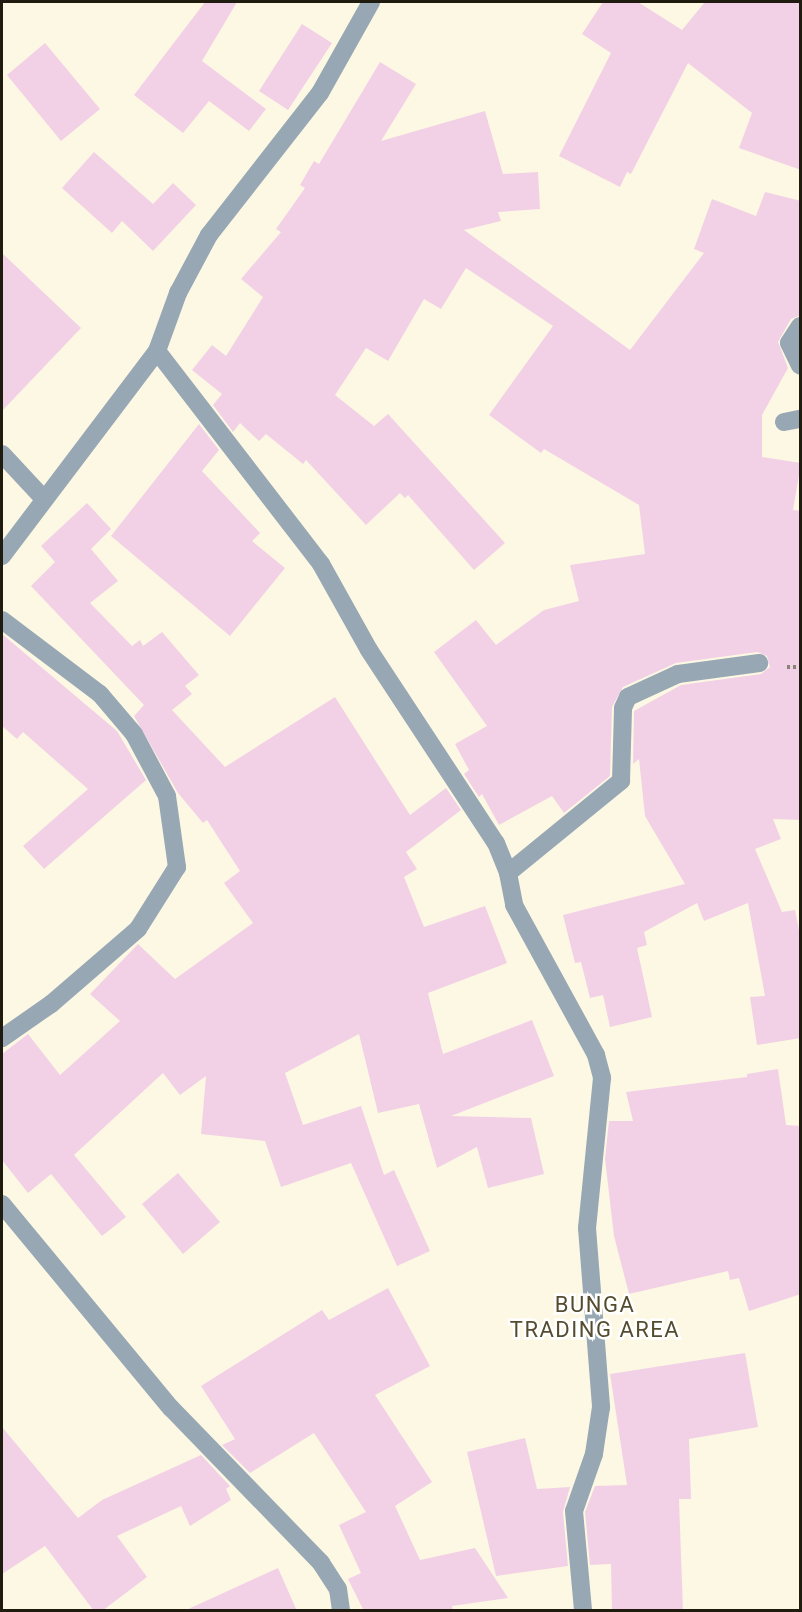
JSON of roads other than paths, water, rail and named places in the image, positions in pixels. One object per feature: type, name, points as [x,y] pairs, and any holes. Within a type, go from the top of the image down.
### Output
[{"type":"street","points":[[2,556],[43,498],[157,351],[178,293],[209,235],[320,93],[371,2]]},
{"type":"street","points":[[801,326],[789,343],[801,366]]},
{"type":"street","points":[[157,351],[321,564],[369,650],[496,843],[508,873],[514,904],[577,1016],[602,1078],[587,1228],[601,1407],[594,1454],[574,1511],[583,1611]]},
{"type":"street","points":[[2,454],[43,498]]},
{"type":"street","points":[[2,620],[100,694],[134,734],[166,796],[177,867],[138,929],[51,1004],[2,1038]]},
{"type":"street","points":[[508,873],[621,781],[625,775],[623,708],[628,698],[678,674],[759,663]]},
{"type":"street","points":[[2,1204],[171,1408],[321,1563],[338,1589],[341,1611]]},
{"type":"district","name":"BUNGA TRADING AREA","points":[[595,1316]]}]
